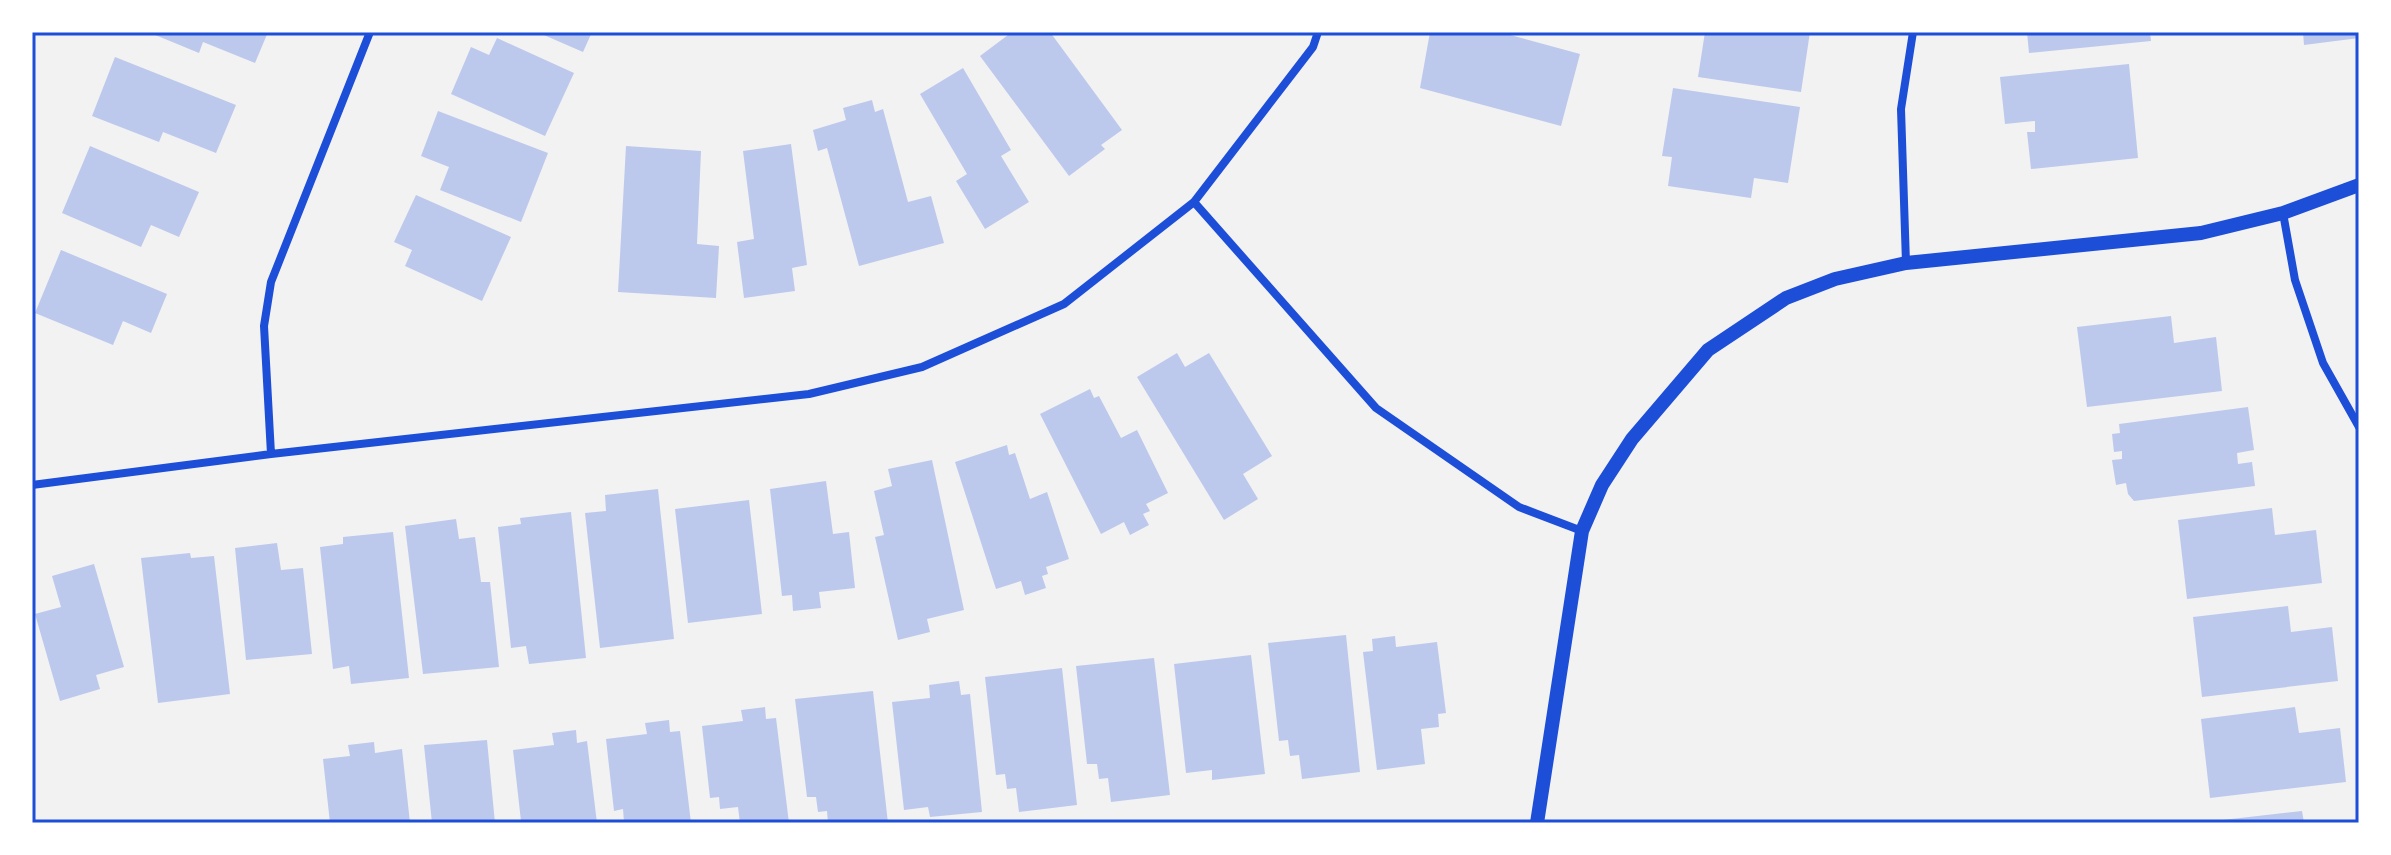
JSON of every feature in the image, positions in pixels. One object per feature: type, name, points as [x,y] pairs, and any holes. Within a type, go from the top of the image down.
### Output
[{"type":"street","points":[[271,454],[264,326],[271,282],[370,32]]},
{"type":"street","points":[[32,485],[271,454],[809,394],[922,367],[1064,304],[1194,202],[1313,47],[1318,32]]},
{"type":"street","points":[[1906,263],[1901,109],[1913,32]]},
{"type":"street","points":[[1537,823],[1582,531],[1602,485],[1632,439],[1708,350],[1786,298],[1835,279],[1906,263],[2201,233],[2283,213],[2359,185]]},
{"type":"street","points":[[1194,202],[1376,408],[1519,507],[1582,531]]},
{"type":"street","points":[[2283,213],[2295,280],[2323,363],[2359,427]]},
{"type":"building","points":[[148,32],[268,32],[255,63],[203,42],[199,53]]},
{"type":"building","points":[[537,32],[592,32],[583,52]]},
{"type":"building","points":[[1012,32],[1050,32],[1122,130],[1101,145],[1105,149],[1069,176],[980,56]]},
{"type":"building","points":[[1430,32],[1499,32],[1580,54],[1561,126],[1420,88]]},
{"type":"building","points":[[1705,32],[1810,32],[1801,92],[1698,77]]},
{"type":"building","points":[[2027,32],[2150,32],[2151,41],[2029,53]]},
{"type":"building","points":[[2303,32],[2359,32],[2359,38],[2304,45]]},
{"type":"building","points":[[497,38],[574,73],[545,136],[451,94],[471,47],[489,55]]},
{"type":"building","points":[[115,57],[236,105],[216,153],[163,132],[159,142],[92,116]]},
{"type":"building","points":[[2129,64],[2138,158],[2031,169],[2027,132],[2035,132],[2035,121],[2005,124],[2000,77]]},
{"type":"building","points":[[963,68],[1011,150],[1001,156],[1029,202],[985,229],[956,181],[967,174],[920,94]]},
{"type":"building","points":[[1673,88],[1800,107],[1788,183],[1754,178],[1751,198],[1668,186],[1672,157],[1662,156]]},
{"type":"building","points":[[872,100],[875,112],[883,109],[908,202],[931,196],[944,243],[859,266],[827,148],[818,151],[813,130],[846,120],[843,108]]},
{"type":"building","points":[[438,111],[548,153],[521,222],[440,190],[449,167],[421,156]]},
{"type":"building","points":[[791,144],[807,265],[792,268],[795,291],[744,298],[737,242],[754,239],[743,151]]},
{"type":"building","points":[[90,146],[199,192],[179,237],[151,225],[141,247],[62,213]]},
{"type":"building","points":[[626,146],[701,151],[697,244],[719,246],[716,298],[618,292]]},
{"type":"building","points":[[416,195],[511,237],[482,301],[405,266],[412,250],[394,242]]},
{"type":"building","points":[[61,250],[167,294],[151,333],[123,321],[113,345],[35,313]]},
{"type":"building","points":[[2171,316],[2174,343],[2216,337],[2222,391],[2087,407],[2077,327]]},
{"type":"building","points":[[1177,353],[1185,367],[1209,353],[1272,456],[1243,474],[1258,499],[1224,520],[1137,377]]},
{"type":"building","points":[[1090,389],[1094,398],[1099,396],[1121,438],[1137,430],[1168,493],[1146,504],[1150,511],[1143,514],[1149,525],[1130,535],[1124,522],[1101,534],[1040,414]]},
{"type":"building","points":[[2248,407],[2254,450],[2237,453],[2238,464],[2252,462],[2255,486],[2134,501],[2128,494],[2126,483],[2116,485],[2112,460],[2122,459],[2122,451],[2114,452],[2112,434],[2120,433],[2119,424]]},
{"type":"building","points":[[1007,445],[1009,455],[1015,453],[1030,499],[1047,492],[1069,559],[1046,567],[1048,574],[1042,576],[1046,588],[1025,595],[1021,581],[996,589],[955,462]]},
{"type":"building","points":[[932,460],[964,610],[927,619],[930,632],[898,640],[875,537],[884,535],[874,491],[892,486],[888,469]]},
{"type":"building","points":[[826,481],[833,534],[849,532],[855,588],[819,592],[821,608],[793,611],[792,595],[782,596],[770,489]]},
{"type":"building","points":[[658,489],[674,639],[600,648],[585,513],[606,511],[605,495]]},
{"type":"building","points":[[749,500],[762,614],[688,623],[675,509]]},
{"type":"building","points":[[2272,508],[2275,535],[2316,530],[2322,583],[2187,599],[2178,520]]},
{"type":"building","points":[[571,512],[586,658],[529,664],[526,646],[511,648],[498,527],[521,524],[520,518]]},
{"type":"building","points":[[456,519],[459,539],[475,537],[481,582],[490,582],[499,667],[423,674],[405,526]]},
{"type":"building","points":[[393,532],[409,678],[351,684],[349,666],[333,669],[320,547],[343,544],[343,537]]},
{"type":"building","points":[[277,543],[281,570],[303,568],[312,654],[246,660],[235,548]]},
{"type":"building","points":[[190,553],[191,558],[214,556],[230,694],[158,703],[141,558]]},
{"type":"building","points":[[94,564],[124,667],[96,675],[100,689],[60,701],[35,614],[61,607],[52,576]]},
{"type":"building","points":[[2288,606],[2291,632],[2332,627],[2338,681],[2202,697],[2193,617]]},
{"type":"building","points":[[1346,635],[1360,772],[1302,779],[1299,755],[1290,756],[1288,740],[1279,741],[1268,643]]},
{"type":"building","points":[[1395,636],[1396,647],[1437,642],[1446,713],[1438,714],[1439,727],[1421,729],[1425,764],[1377,770],[1363,652],[1373,651],[1372,639]]},
{"type":"building","points":[[1251,655],[1265,774],[1212,780],[1212,770],[1186,773],[1174,664]]},
{"type":"building","points":[[1154,658],[1170,795],[1111,802],[1108,778],[1099,779],[1097,764],[1087,764],[1076,666]]},
{"type":"building","points":[[1062,668],[1077,805],[1019,812],[1016,788],[1007,789],[1005,774],[996,775],[985,677]]},
{"type":"building","points":[[959,681],[961,695],[970,694],[982,812],[930,817],[928,807],[904,810],[892,702],[930,698],[929,685]]},
{"type":"building","points":[[873,691],[888,823],[828,823],[827,811],[818,812],[816,797],[807,797],[795,699]]},
{"type":"building","points":[[765,707],[766,719],[776,718],[789,823],[740,823],[738,807],[720,809],[719,797],[710,798],[702,726],[743,721],[741,710]]},
{"type":"building","points":[[2295,707],[2299,733],[2340,728],[2346,782],[2210,798],[2201,719]]},
{"type":"building","points":[[669,720],[670,732],[680,731],[691,823],[624,822],[623,809],[614,811],[606,739],[647,734],[645,723]]},
{"type":"building","points":[[576,730],[577,743],[587,741],[597,823],[521,821],[513,750],[554,745],[552,733]]},
{"type":"building","points":[[487,740],[495,823],[432,823],[424,745]]},
{"type":"building","points":[[374,742],[375,753],[402,749],[410,823],[330,823],[323,759],[350,756],[348,745]]},
{"type":"building","points":[[2302,811],[2304,823],[2214,821]]}]
